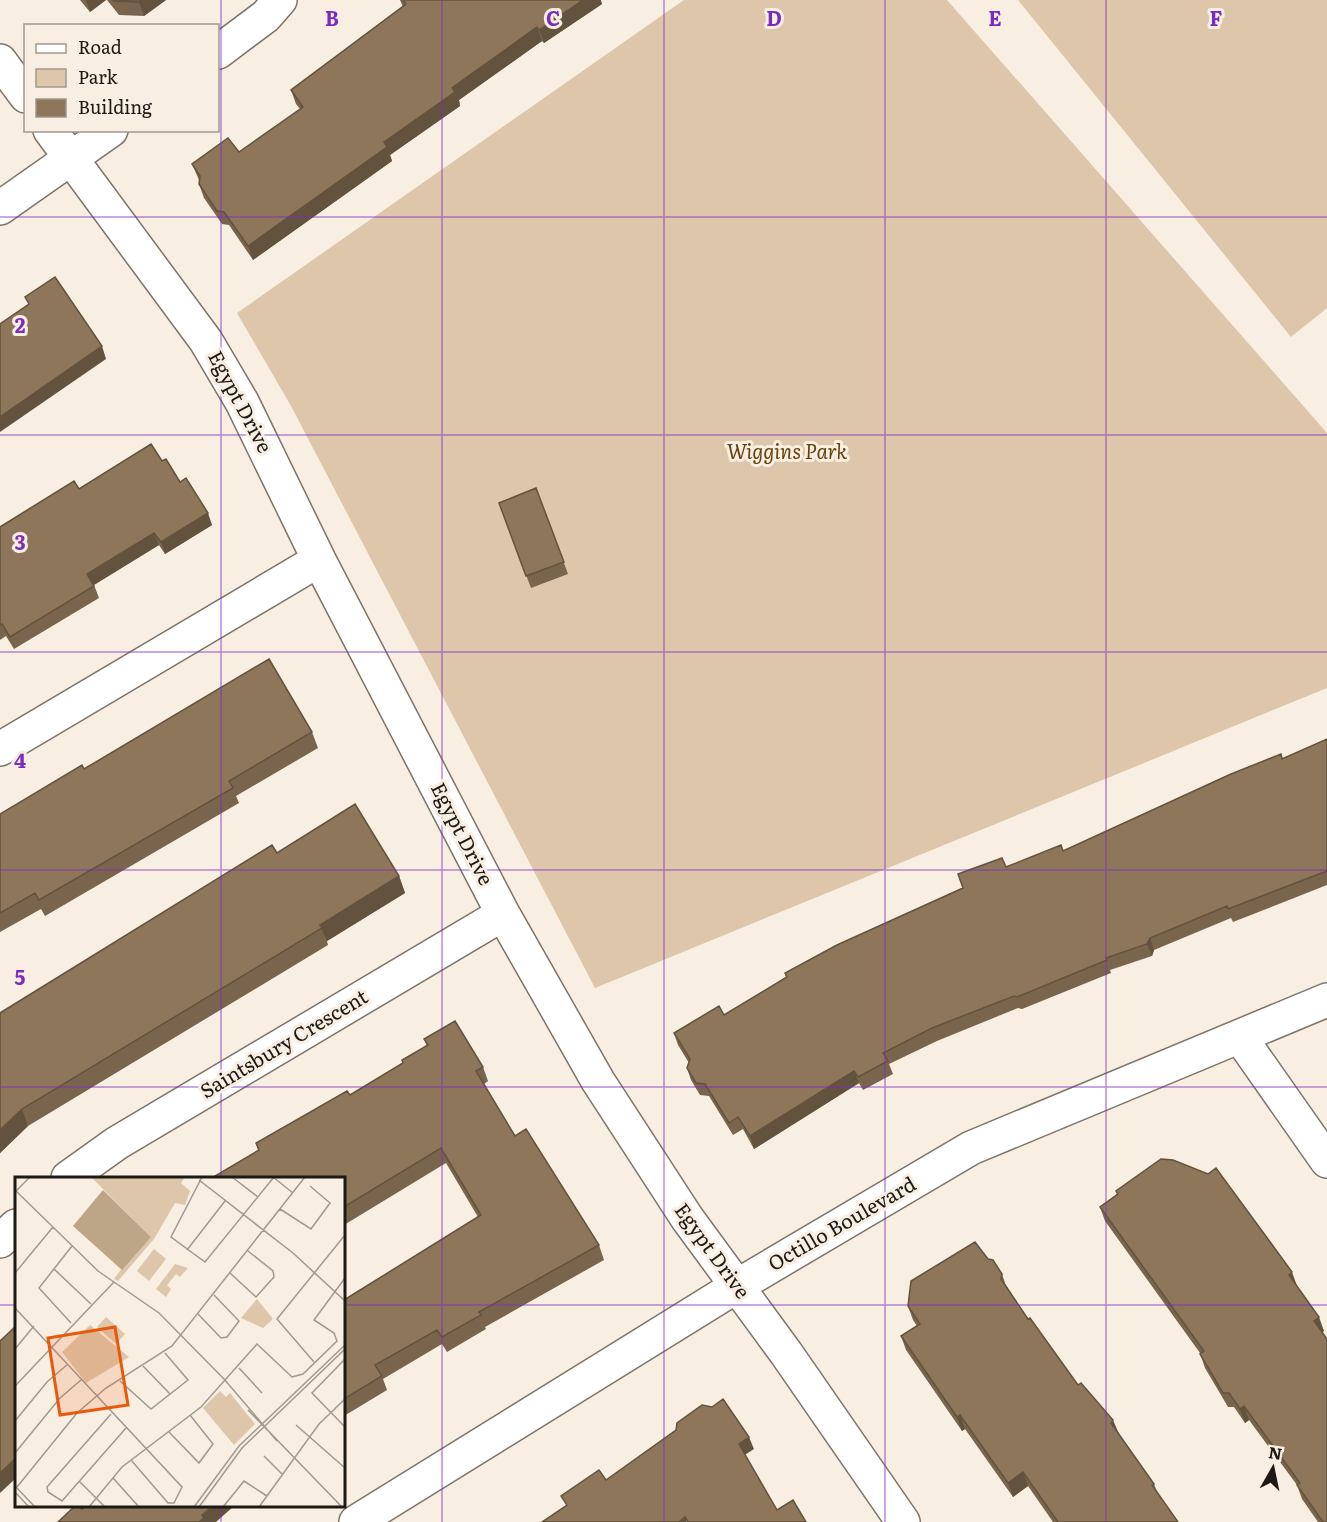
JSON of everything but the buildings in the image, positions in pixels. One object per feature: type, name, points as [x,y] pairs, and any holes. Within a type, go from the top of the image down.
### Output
[{"type":"street","points":[[219,51],[266,16],[280,0]]},
{"type":"street","points":[[0,61],[24,93]]},
{"type":"street","name":"Egypt Drive","points":[[51,132],[206,341],[242,402],[319,560],[503,914],[598,1082],[687,1218],[903,1522]]},
{"type":"street","points":[[0,208],[108,132]]},
{"type":"street","points":[[0,749],[319,560]]},
{"type":"street","name":"Saintsbury Crescent","points":[[71,1177],[117,1143],[503,914]]},
{"type":"street","name":"Octillo Boulevard","points":[[356,1522],[737,1286],[971,1148],[1327,1000]]},
{"type":"street","points":[[1240,1037],[1327,1161]]},
{"type":"street","points":[[0,1241],[15,1227]]},
{"type":"green space","name":"Wiggins Park","points":[[684,0],[947,0],[1327,433],[1327,688],[595,988],[291,406],[237,313]]},
{"type":"green space","points":[[1018,0],[1327,0],[1327,308],[1291,337]]}]
